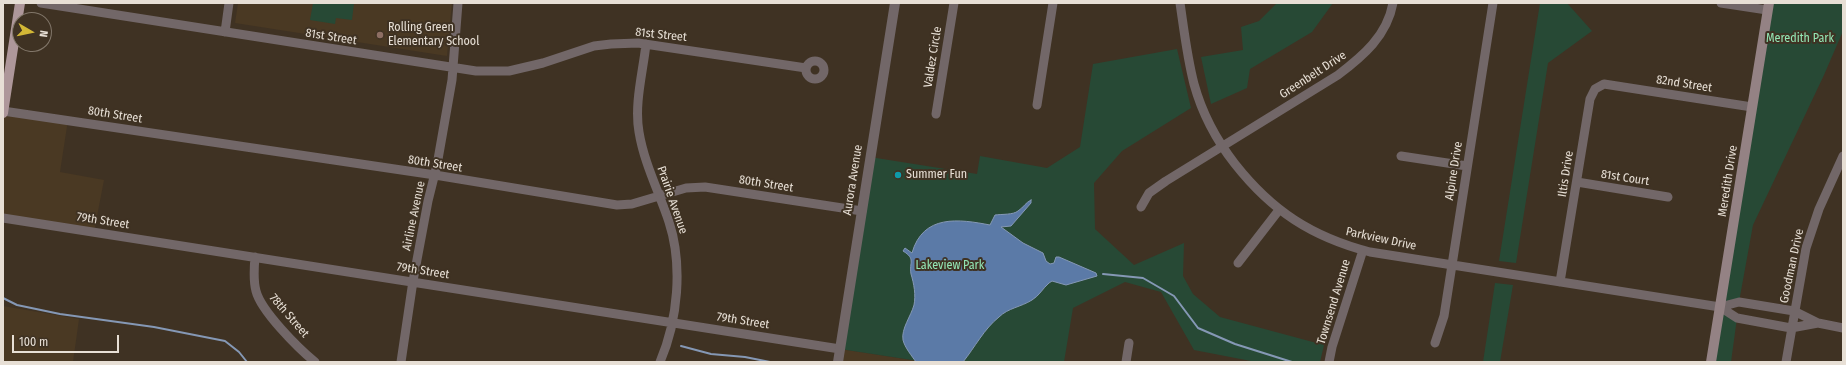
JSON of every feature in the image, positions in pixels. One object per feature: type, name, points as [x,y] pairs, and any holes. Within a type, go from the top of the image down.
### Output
[{"type":"main road","points":[[3,112],[20,3]]},
{"type":"main road","name":"Meredith Drive","points":[[1711,362],[1768,7]]},
{"type":"street","name":"81st Street","points":[[41,3],[476,72],[509,71],[537,65],[594,46],[610,44],[646,44],[806,68]]},
{"type":"street","points":[[225,32],[230,3]]},
{"type":"street","name":"Airline Avenue","points":[[401,362],[413,281],[428,201],[435,175],[453,68],[458,3]]},
{"type":"street","name":"Aurora Avenue","points":[[838,362],[895,3]]},
{"type":"street","name":"Valdez Circle","points":[[936,114],[954,3]]},
{"type":"street","points":[[1037,105],[1053,3]]},
{"type":"street","name":"Parkview Drive","points":[[1180,3],[1194,84],[1202,108],[1213,132],[1252,186],[1279,210],[1306,228],[1326,238],[1363,250],[1720,307],[1740,302],[1794,311],[1818,323],[1843,328]]},
{"type":"street","name":"Greenbelt Drive","points":[[1141,207],[1149,193],[1166,181],[1338,75],[1356,62],[1379,37],[1388,21],[1393,3]]},
{"type":"street","name":"Alpine Drive","points":[[1435,343],[1444,316],[1493,3]]},
{"type":"street","points":[[1721,3],[1768,7]]},
{"type":"street","name":"Prairie Avenue","points":[[646,44],[638,108],[639,131],[644,154],[669,223],[676,257],[677,292],[668,339],[660,362]]},
{"type":"street","name":"Iltis Drive","points":[[1560,282],[1592,92],[1598,86],[1604,84],[1612,85]]},
{"type":"street","name":"82nd Street","points":[[1612,85],[1752,107]]},
{"type":"street","name":"80th Street","points":[[3,112],[435,175],[617,205],[632,204],[660,197],[686,188],[705,186],[862,211]]},
{"type":"street","points":[[1401,156],[1467,166]]},
{"type":"street","name":"Goodman Drive","points":[[1786,362],[1801,271],[1812,228],[1843,156]]},
{"type":"street","name":"81st Court","points":[[1577,182],[1668,197]]},
{"type":"street","points":[[1238,263],[1279,210]]},
{"type":"street","name":"79th Street","points":[[3,218],[840,349]]},
{"type":"street","name":"Townsend Avenue","points":[[1329,362],[1334,340],[1363,250]]},
{"type":"street","name":"78th Street","points":[[255,257],[254,280],[260,302],[267,312],[315,362]]},
{"type":"street","name":"Parkview Drive","points":[[1720,307],[1737,318],[1791,328],[1818,323]]},
{"type":"street","points":[[1126,362],[1129,343]]},
{"type":"shaded area","name":"Rolling Green Elementary School","points":[[238,3],[452,3],[447,56],[235,23]]},
{"type":"shaded area","points":[[3,113],[68,120],[60,172],[104,180],[94,232],[3,218]]},
{"type":"shaded area","points":[[3,306],[79,319],[73,362],[3,362]]},
{"type":"shaded area","points":[[840,349],[925,362],[838,362]]},
{"type":"green space","points":[[313,3],[354,3],[352,20],[336,18],[335,24],[310,20]]},
{"type":"green space","points":[[1277,3],[1333,3],[1312,32],[1250,69],[1247,88],[1211,104],[1201,57],[1243,50],[1241,27],[1259,21]]},
{"type":"green space","points":[[1540,3],[1567,3],[1592,31],[1548,63],[1516,263],[1499,261]]},
{"type":"green space","name":"Meredith Park","points":[[1769,3],[1843,3],[1843,31],[1824,75],[1753,225],[1739,302],[1720,307],[1737,318],[1731,362],[1711,362]]},
{"type":"green space","name":"Lakeview Park","points":[[1177,49],[1191,108],[1122,151],[1094,183],[1095,229],[1134,265],[1184,243],[1183,276],[1193,294],[1220,317],[1324,345],[1320,362],[1256,362],[1194,350],[1161,292],[1125,282],[1073,308],[1064,362],[925,362],[840,349],[870,157],[977,174],[980,156],[1047,168],[1080,147],[1093,64]]},
{"type":"green space","points":[[1495,283],[1513,285],[1500,362],[1483,362]]},
{"type":"water","points":[[1031,200],[1031,203],[1011,226],[1001,227],[1023,243],[1043,253],[1046,261],[1050,264],[1054,263],[1056,257],[1059,257],[1096,273],[1097,276],[1066,285],[1052,281],[1034,298],[1006,312],[994,322],[963,362],[916,362],[903,340],[903,331],[913,309],[915,297],[911,274],[911,259],[903,251],[905,248],[912,253],[917,240],[924,231],[933,225],[944,222],[966,221],[990,225],[995,215],[1016,212]]},
{"type":"waterway","points":[[1103,274],[1143,278],[1174,296],[1198,328],[1235,344],[1292,362]]},
{"type":"waterway","points":[[3,298],[17,305],[60,314],[154,327],[225,341],[239,352],[247,362]]},
{"type":"waterway","points":[[681,346],[711,354],[745,357],[770,362]]},
{"type":"place","name":"Rolling Green Elementary School","points":[[380,35]]},
{"type":"place","name":"Summer Fun","points":[[898,175]]}]
